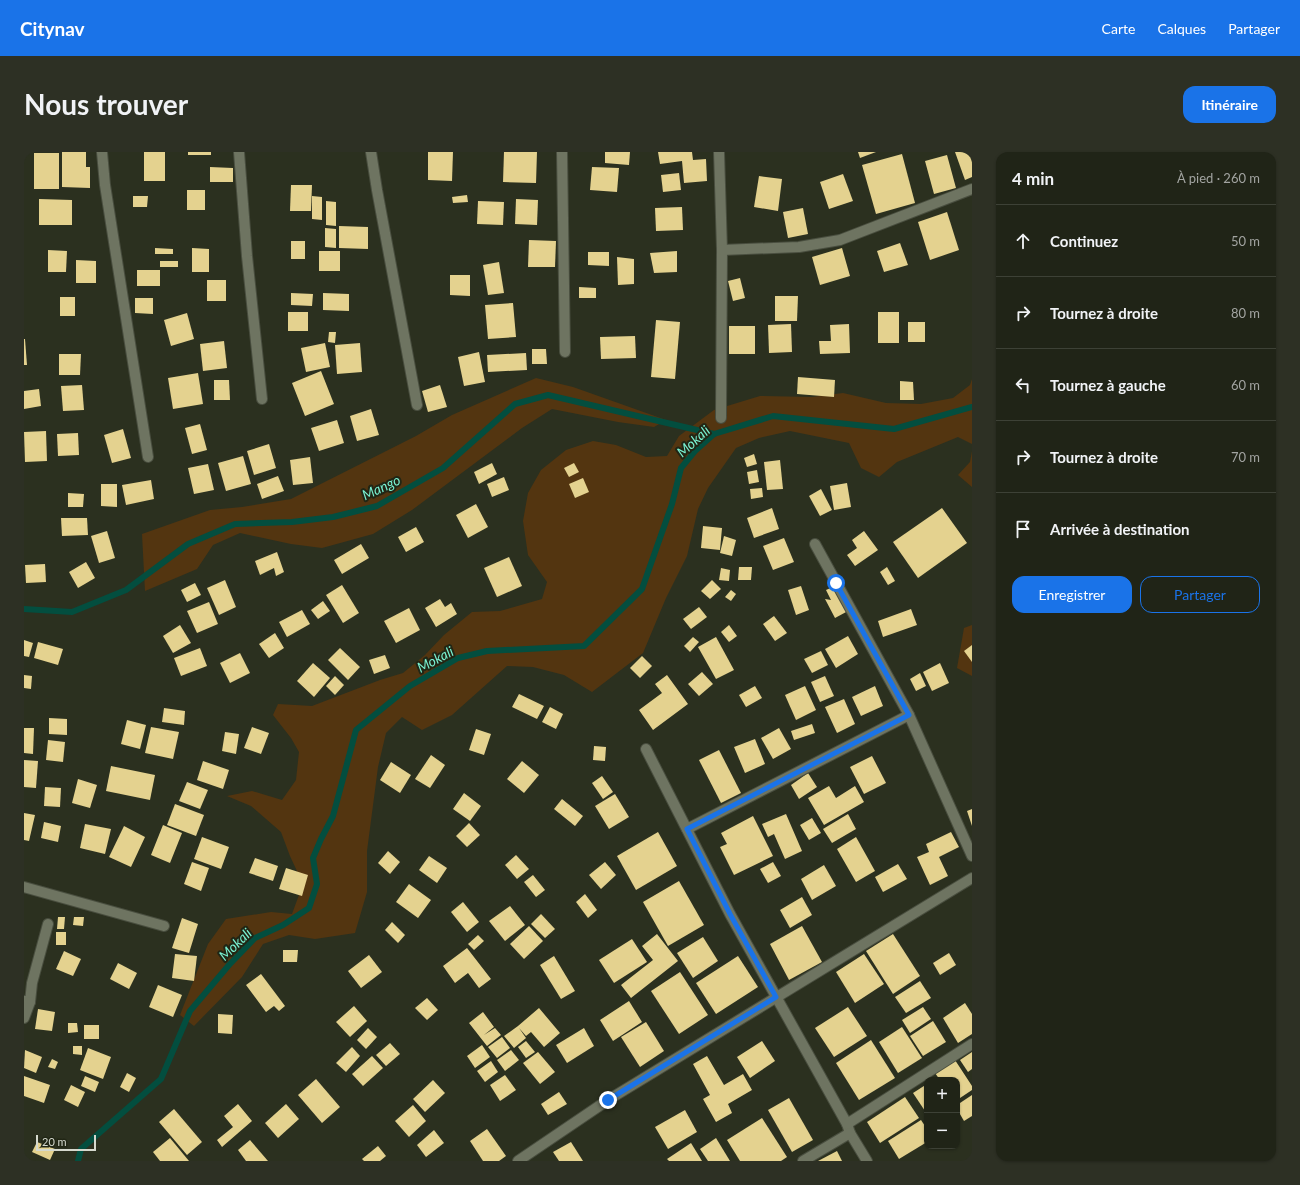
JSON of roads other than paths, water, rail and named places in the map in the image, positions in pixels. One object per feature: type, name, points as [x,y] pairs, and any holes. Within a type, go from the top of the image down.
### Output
[{"type":"street","points":[[102,152],[105,185],[148,457]]},
{"type":"street","points":[[239,152],[247,256],[262,399]]},
{"type":"street","points":[[371,152],[417,405]]},
{"type":"street","points":[[562,152],[565,352]]},
{"type":"street","points":[[719,152],[722,250],[721,418]]},
{"type":"street","points":[[722,250],[799,247],[840,240],[972,189]]},
{"type":"street","points":[[815,544],[909,715],[972,856]]},
{"type":"street","points":[[687,829],[909,715]]},
{"type":"street","points":[[646,749],[730,914],[867,1161]]},
{"type":"street","points":[[518,1161],[608,1100],[972,878]]},
{"type":"street","points":[[24,887],[164,926]]},
{"type":"street","points":[[24,1018],[48,924]]},
{"type":"street","points":[[803,1161],[972,1044]]},
{"type":"waterway","name":"Mango","points":[[24,609],[72,612],[126,590],[188,544],[235,524],[292,522],[333,517],[377,506],[443,468],[515,404],[548,395],[714,434]]},
{"type":"waterway","name":"Mokali","points":[[78,1161],[81,1149],[161,1079],[190,1011],[229,965],[255,938],[283,925],[309,908],[317,884],[313,858],[333,816],[356,730],[410,686],[458,658],[487,651],[584,646],[642,589],[672,504],[681,468],[695,451],[714,434],[773,416],[894,429],[972,407]]}]
